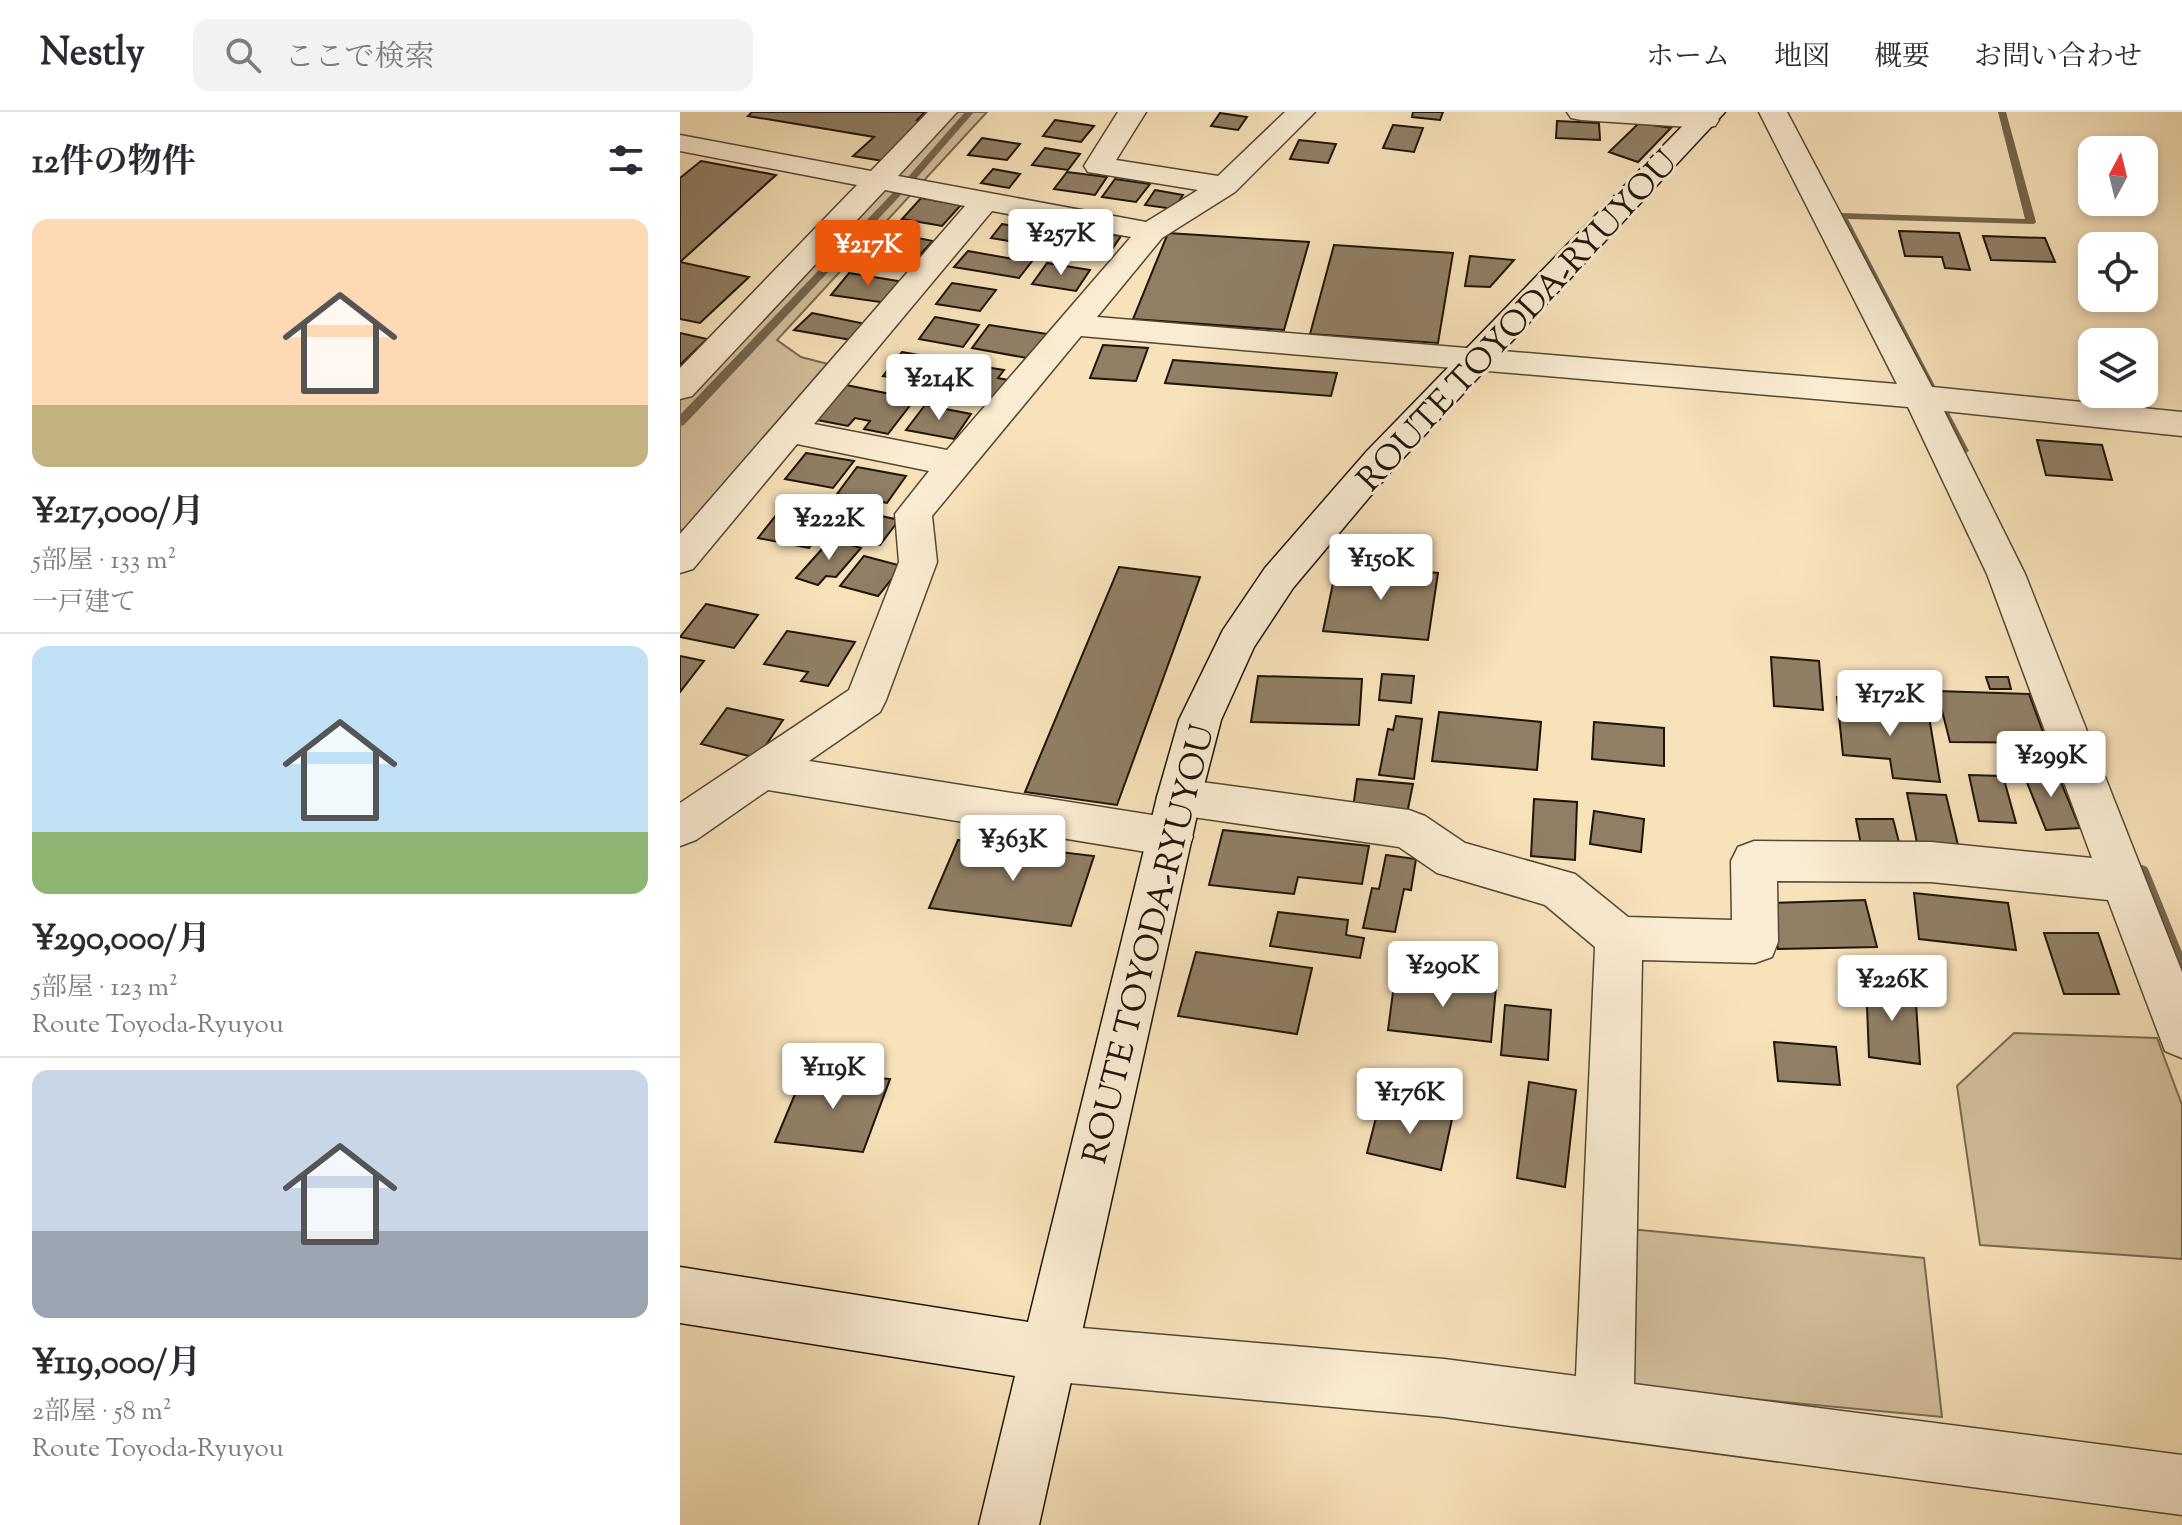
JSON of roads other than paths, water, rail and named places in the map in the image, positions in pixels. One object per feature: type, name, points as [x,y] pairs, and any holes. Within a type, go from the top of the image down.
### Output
[{"type":"street","points":[[680,388],[943,112]]},
{"type":"street","points":[[1132,112],[1098,166],[1225,186]]},
{"type":"street","points":[[680,827],[865,700],[918,562],[913,514],[1151,232],[1225,186],[1301,112]]},
{"type":"street","points":[[1581,112],[1708,116]]},
{"type":"street","points":[[1773,112],[1920,397],[2006,574],[2182,1034]]},
{"type":"street","name":"ROUTE TOYODA-RYUYOU","points":[[1009,1525],[1047,1353],[1200,720],[1237,641],[1279,578],[1380,460],[1708,116]]},
{"type":"street","points":[[680,143],[1151,232]]},
{"type":"street","points":[[680,559],[986,200]]},
{"type":"street","points":[[1073,325],[1920,397],[2182,424]]},
{"type":"street","points":[[789,431],[955,464]]},
{"type":"street","points":[[761,771],[1175,817],[1409,829],[1453,859],[1559,888],[1619,938],[1755,942],[1754,861],[1931,862],[2123,881]]},
{"type":"street","points":[[1604,1410],[1619,938]]},
{"type":"street","points":[[680,1295],[1047,1353],[1444,1388],[2182,1485]]},
{"type":"waterway","points":[[680,422],[911,179],[970,112]]},
{"type":"waterway","points":[[1963,451],[1842,216],[2031,222],[2002,112]]},
{"type":"waterway","points":[[2142,871],[2182,971]]}]
